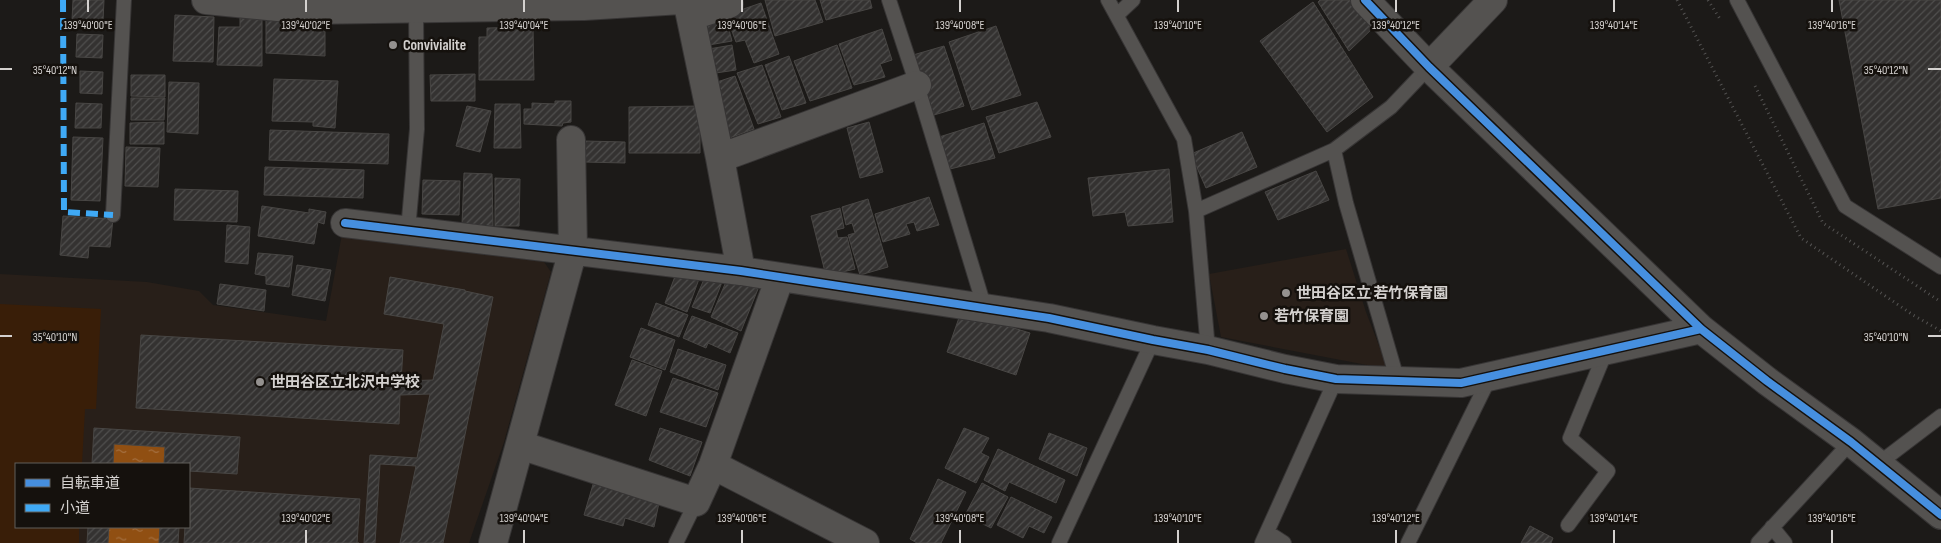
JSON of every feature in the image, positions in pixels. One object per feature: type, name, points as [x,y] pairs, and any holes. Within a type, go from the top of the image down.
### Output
[{"type":"street","points":[[206,0],[308,10],[414,4],[584,6],[686,5],[735,2]]},
{"type":"street","points":[[1365,0],[1429,67],[1701,329],[1767,381],[1851,442],[1941,516]]},
{"type":"street","points":[[1429,67],[1494,0]]},
{"type":"street","points":[[686,5],[720,158],[741,271]]},
{"type":"street","points":[[720,158],[917,85]]},
{"type":"street","points":[[493,543],[573,250],[571,140]]},
{"type":"street","points":[[345,223],[780,276],[1048,318],[1208,350],[1285,369],[1336,379],[1461,383],[1701,329]]},
{"type":"street","points":[[520,445],[696,502],[713,465],[780,276]]},
{"type":"street","points":[[713,465],[865,543]]},
{"type":"lane","points":[[112,215],[124,0]]},
{"type":"lane","points":[[889,0],[917,85],[985,309]]},
{"type":"lane","points":[[1108,0],[1184,139],[1196,211],[1208,350]]},
{"type":"lane","points":[[1117,15],[1133,0]]},
{"type":"lane","points":[[1737,0],[1844,206],[1941,267]]},
{"type":"lane","points":[[408,230],[417,129],[414,4]]},
{"type":"lane","points":[[1196,211],[1334,150],[1391,107],[1429,67]]},
{"type":"lane","points":[[1334,150],[1346,204],[1398,382]]},
{"type":"lane","points":[[1059,543],[1153,340]]},
{"type":"lane","points":[[1568,525],[1608,471],[1570,438],[1606,351]]},
{"type":"lane","points":[[1408,543],[1490,377]]},
{"type":"lane","points":[[1284,543],[1265,537],[1336,379]]},
{"type":"lane","points":[[1878,464],[1941,416]]},
{"type":"lane","points":[[1758,543],[1851,442]]},
{"type":"lane","points":[[676,543],[696,502]]},
{"type":"lane","points":[[1772,528],[1785,543]]},
{"type":"path","points":[[1677,0],[1801,238],[1941,332]]},
{"type":"shaded area","name":"世田谷区立北沢中学校","points":[[342,234],[544,262],[551,272],[504,442],[469,543],[0,543],[0,274],[147,282],[199,291],[213,305],[326,321]]},
{"type":"shaded area","name":"世田谷区立 若竹保育園","points":[[1346,249],[1366,312],[1388,369],[1221,337],[1209,274]]},
{"type":"shaded area","points":[[0,304],[101,309],[96,409],[85,409],[82,463],[15,463],[15,528],[79,528],[79,543],[0,543]]},
{"type":"water","points":[[114,444],[165,447],[164,463],[113,463]]},
{"type":"water","points":[[109,528],[160,528],[159,543],[108,543]]},
{"type":"building","points":[[73,0],[104,0],[103,21],[72,20]]},
{"type":"building","points":[[765,0],[815,0],[823,22],[775,36]]},
{"type":"building","points":[[820,0],[870,0],[872,8],[826,20]]},
{"type":"building","points":[[1320,0],[1349,0],[1374,27],[1349,51],[1318,2]]},
{"type":"building","points":[[1839,0],[1941,0],[1941,198],[1878,209]]},
{"type":"building","points":[[1313,2],[1373,97],[1327,132],[1260,41]]},
{"type":"building","points":[[761,3],[779,54],[754,63],[745,40],[736,42],[726,15]]},
{"type":"building","points":[[724,11],[732,41],[703,46],[696,19]]},
{"type":"building","points":[[175,15],[214,17],[213,62],[173,61]]},
{"type":"building","points":[[266,15],[311,16],[311,30],[325,31],[325,56],[266,53]]},
{"type":"building","points":[[240,18],[262,20],[262,66],[217,65],[219,27],[240,27]]},
{"type":"building","points":[[996,26],[1021,95],[972,110],[949,42]]},
{"type":"building","points":[[533,27],[534,80],[479,80],[479,37],[487,37],[487,28]]},
{"type":"building","points":[[882,29],[892,60],[880,64],[885,77],[854,85],[839,44]]},
{"type":"building","points":[[77,34],[103,35],[102,58],[76,57]]},
{"type":"building","points":[[732,45],[736,70],[709,74],[703,50]]},
{"type":"building","points":[[837,45],[852,88],[810,101],[794,61]]},
{"type":"building","points":[[944,46],[964,106],[934,115],[913,55]]},
{"type":"building","points":[[789,56],[806,103],[782,110],[765,65]]},
{"type":"building","points":[[762,65],[781,117],[758,124],[737,73]]},
{"type":"building","points":[[80,71],[103,72],[102,94],[80,93]]},
{"type":"building","points":[[475,74],[475,101],[431,101],[430,75]]},
{"type":"building","points":[[131,75],[165,75],[165,97],[131,96]]},
{"type":"building","points":[[735,76],[754,129],[724,140],[711,84]]},
{"type":"building","points":[[274,79],[338,81],[335,128],[313,126],[313,122],[272,121]]},
{"type":"building","points":[[169,82],[199,83],[198,134],[167,132]]},
{"type":"building","points":[[131,98],[165,98],[164,120],[131,120]]},
{"type":"building","points":[[555,101],[571,101],[571,122],[563,123],[562,126],[524,124],[524,109],[532,109],[532,103],[555,104]]},
{"type":"building","points":[[1037,102],[1051,137],[999,153],[986,117]]},
{"type":"building","points":[[76,103],[102,104],[101,128],[75,128]]},
{"type":"building","points":[[495,104],[520,104],[521,148],[494,148]]},
{"type":"building","points":[[467,106],[491,111],[480,152],[456,146]]},
{"type":"building","points":[[700,106],[700,153],[629,153],[629,107]]},
{"type":"building","points":[[164,122],[164,144],[130,144],[130,123]]},
{"type":"building","points":[[869,122],[883,172],[860,178],[847,128]]},
{"type":"building","points":[[984,123],[995,158],[950,169],[939,137]]},
{"type":"building","points":[[270,130],[389,134],[388,164],[269,160]]},
{"type":"building","points":[[1242,132],[1257,167],[1206,188],[1191,154]]},
{"type":"building","points":[[73,137],[103,138],[100,201],[71,200]]},
{"type":"building","points":[[585,141],[625,142],[625,163],[584,162]]},
{"type":"building","points":[[126,147],[160,148],[158,187],[125,186]]},
{"type":"building","points":[[265,167],[364,170],[363,198],[264,195]]},
{"type":"building","points":[[1169,169],[1173,222],[1128,226],[1125,212],[1093,216],[1088,178]]},
{"type":"building","points":[[1316,171],[1329,200],[1278,220],[1265,192]]},
{"type":"building","points":[[464,173],[492,174],[493,226],[462,225]]},
{"type":"building","points":[[495,178],[520,179],[519,226],[495,226]]},
{"type":"building","points":[[423,180],[460,181],[459,215],[422,214]]},
{"type":"building","points":[[175,189],[238,191],[237,222],[174,220]]},
{"type":"building","points":[[929,197],[939,225],[917,231],[914,222],[906,224],[910,234],[883,242],[875,214]]},
{"type":"building","points":[[868,199],[888,267],[860,275],[848,235],[855,233],[852,223],[846,225],[842,207]]},
{"type":"building","points":[[262,206],[309,213],[309,209],[326,212],[324,224],[318,222],[314,244],[258,236]]},
{"type":"building","points":[[840,208],[844,228],[836,230],[838,238],[847,237],[855,269],[826,276],[811,216]]},
{"type":"building","points":[[63,216],[113,219],[110,247],[89,246],[88,258],[60,255]]},
{"type":"building","points":[[227,225],[250,227],[248,264],[225,262]]},
{"type":"building","points":[[258,253],[293,256],[289,287],[266,284],[266,276],[255,274]]},
{"type":"building","points":[[297,265],[331,270],[325,301],[292,295]]},
{"type":"building","points":[[677,271],[699,279],[687,312],[665,303]]},
{"type":"building","points":[[390,277],[465,290],[493,297],[443,543],[400,543],[416,466],[380,464],[375,543],[364,543],[370,455],[417,458],[430,394],[400,395],[399,424],[136,408],[141,335],[403,350],[401,381],[433,380],[444,324],[384,314]]},
{"type":"building","points":[[705,277],[722,282],[710,313],[692,307]]},
{"type":"building","points":[[728,277],[758,289],[741,331],[711,317]]},
{"type":"building","points":[[220,284],[266,290],[264,311],[217,304]]},
{"type":"building","points":[[656,303],[688,315],[679,337],[648,325]]},
{"type":"building","points":[[961,312],[1030,333],[1016,375],[947,352]]},
{"type":"building","points":[[692,316],[738,333],[730,353],[708,343],[706,348],[683,338]]},
{"type":"building","points":[[641,328],[675,340],[665,370],[630,357]]},
{"type":"building","points":[[678,349],[726,365],[718,390],[670,372]]},
{"type":"building","points":[[632,360],[662,371],[646,416],[615,405]]},
{"type":"building","points":[[673,378],[718,393],[706,427],[660,412]]},
{"type":"building","points":[[94,428],[240,437],[237,474],[190,471],[190,463],[164,463],[165,447],[114,444],[113,463],[92,463]]},
{"type":"building","points":[[660,428],[702,442],[690,476],[649,460]]},
{"type":"building","points":[[964,428],[989,438],[981,453],[989,457],[976,483],[945,468]]},
{"type":"building","points":[[1049,433],[1087,448],[1077,476],[1039,459]]},
{"type":"building","points":[[998,449],[1065,480],[1056,503],[1009,482],[1005,491],[984,480]]},
{"type":"building","points":[[938,479],[966,492],[941,543],[917,543],[910,539]]},
{"type":"building","points":[[594,481],[660,498],[654,527],[625,518],[623,526],[584,515]]},
{"type":"building","points":[[982,483],[1008,497],[991,528],[965,515]]},
{"type":"building","points":[[190,488],[360,499],[357,543],[184,543],[185,528],[190,528]]},
{"type":"building","points":[[1011,497],[1052,517],[1044,533],[1029,526],[1023,538],[997,525]]},
{"type":"building","points":[[1530,526],[1553,538],[1551,543],[1521,543]]},
{"type":"building","points":[[88,528],[109,528],[108,543],[87,543]]},
{"type":"building","points":[[160,528],[179,528],[178,543],[159,543]]},
{"type":"marked path","points":[[63,0],[64,212],[113,215]]},
{"type":"cycle path","points":[[1365,0],[1429,67],[1701,329],[1767,381],[1851,442],[1941,515]]},
{"type":"cycle path","points":[[345,223],[741,271],[1049,318],[1208,350],[1285,369],[1336,379],[1461,383],[1701,329]]},
{"type":"place","name":"Convivialite","points":[[393,45]]},
{"type":"place","name":"世田谷区立 若竹保育園","points":[[1286,293]]},
{"type":"place","name":"若竹保育園","points":[[1264,316]]},
{"type":"place","name":"世田谷区立北沢中学校","points":[[260,382]]}]
